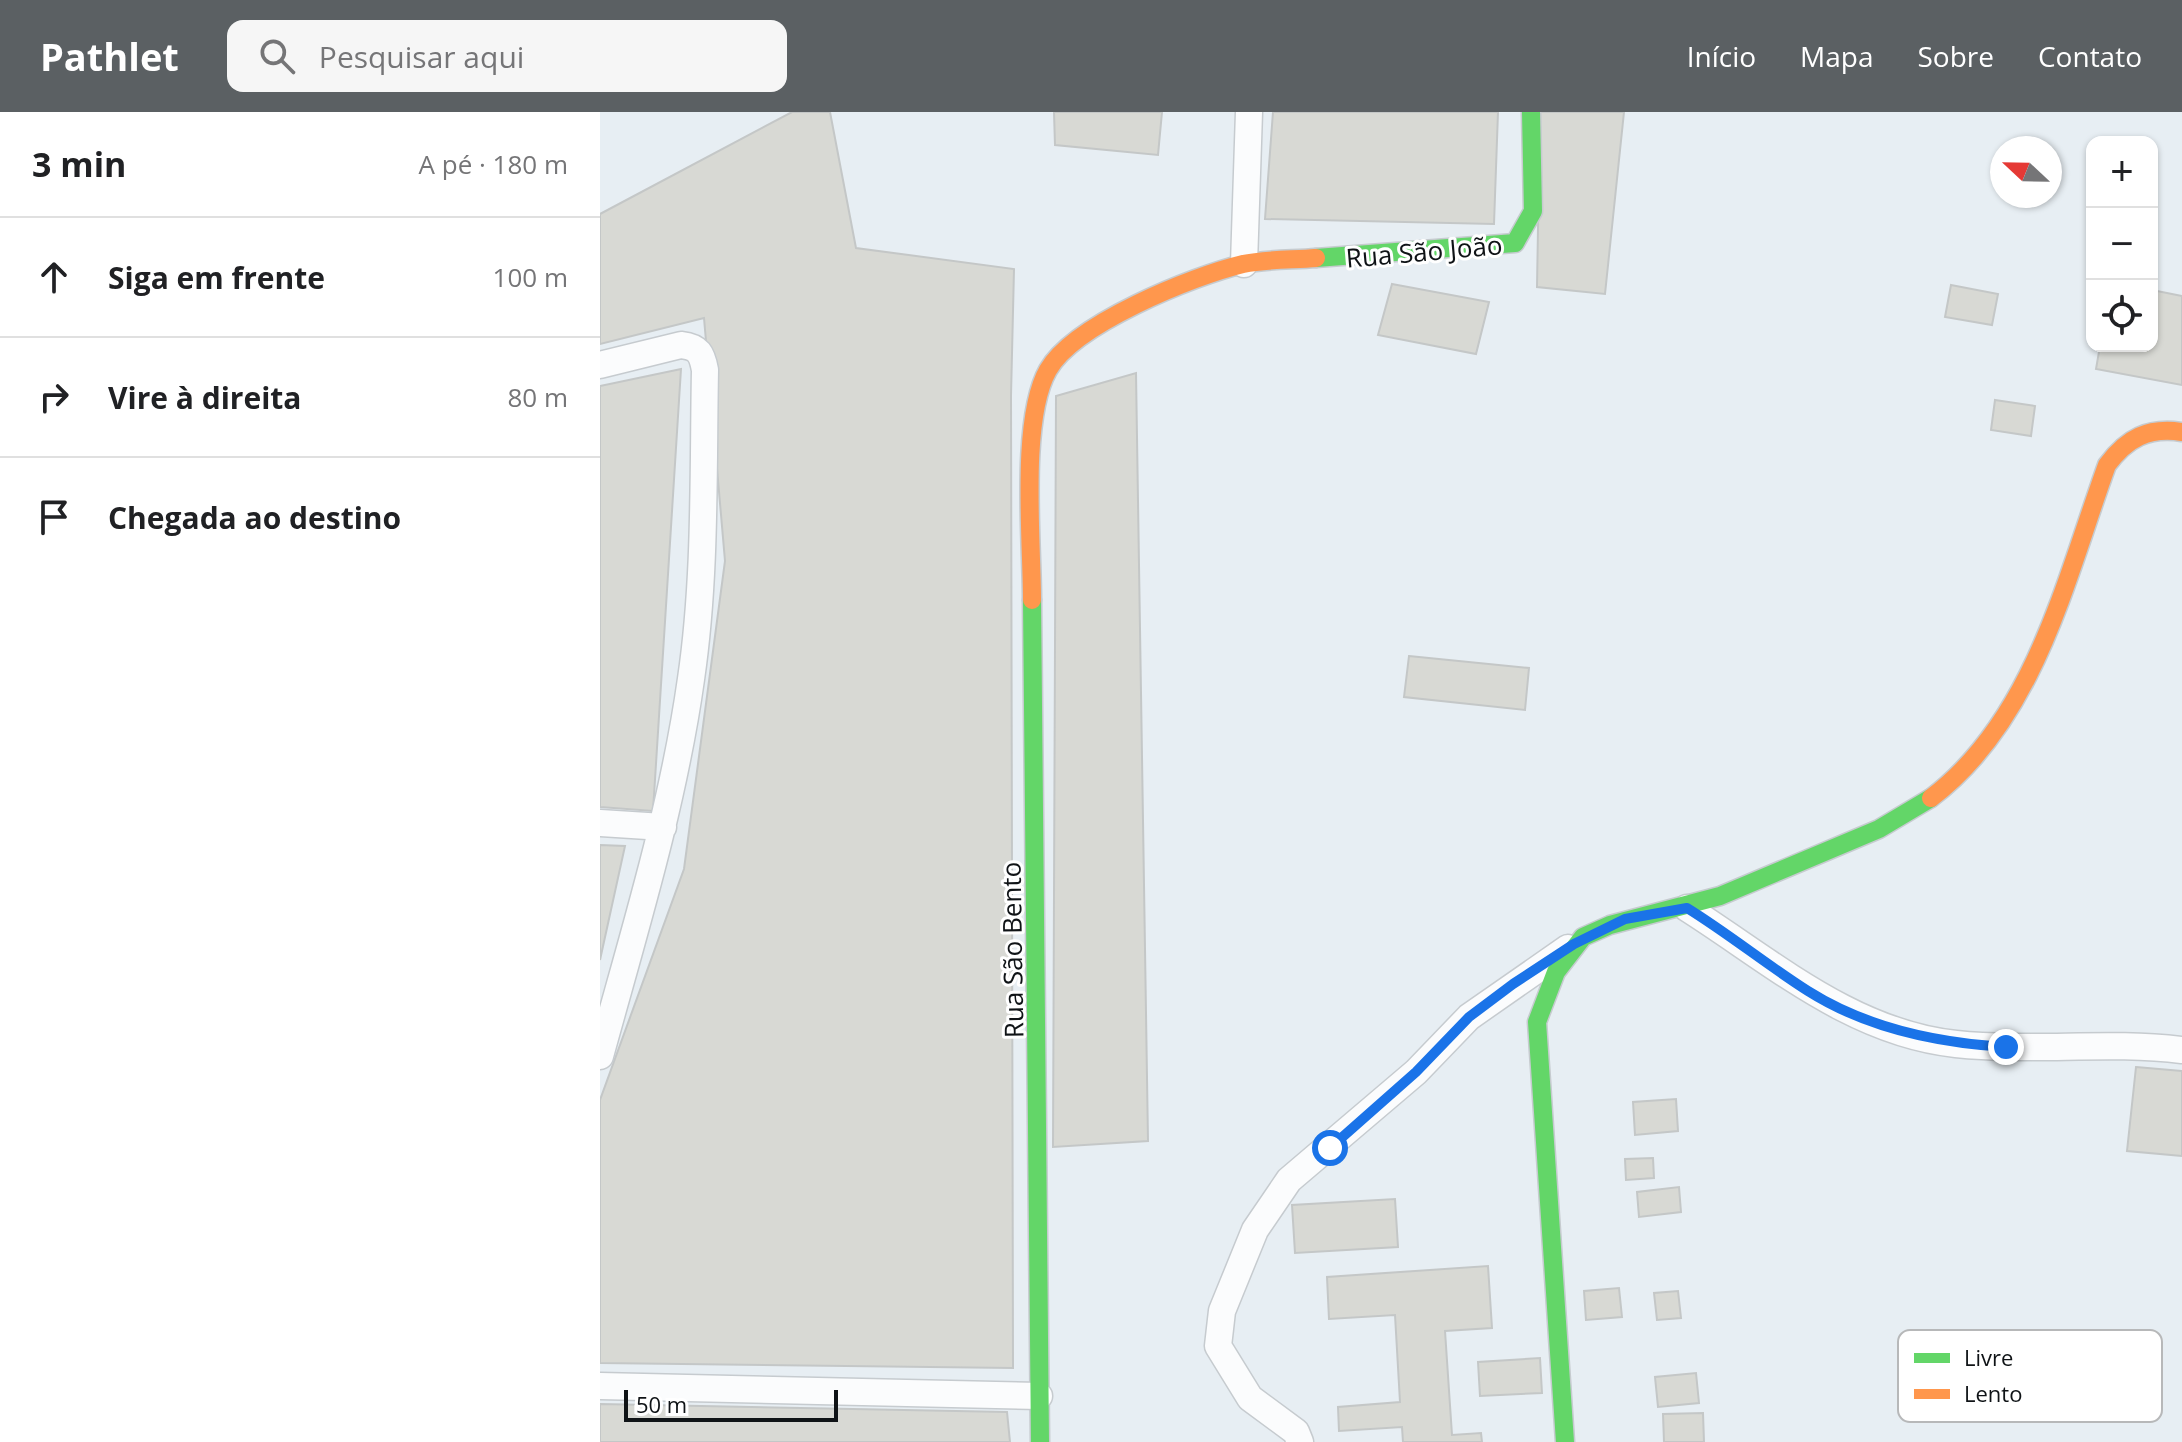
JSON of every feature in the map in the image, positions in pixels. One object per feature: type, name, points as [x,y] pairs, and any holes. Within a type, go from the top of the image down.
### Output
[{"type":"street","points":[[1244,264],[1249,112]]},
{"type":"street","name":"Rua São João","points":[[1031,458],[1036,411],[1048,370],[1080,336],[1124,309],[1244,264],[1515,243],[1524,233],[1533,211],[1531,112]]},
{"type":"street","points":[[600,365],[681,345],[693,346],[702,354],[705,370],[700,579],[691,679],[663,827],[600,1056]]},
{"type":"street","points":[[1300,1442],[1296,1432],[1250,1398],[1218,1346],[1222,1311],[1255,1230],[1289,1180],[1416,1072],[1469,1017],[1574,944],[1625,919],[1687,908],[1892,825],[1933,799],[1970,765],[1995,735],[2030,668],[2107,465],[2123,441],[2163,428],[2182,432]]},
{"type":"street","name":"Rua São Bento","points":[[1031,458],[1040,1078],[1040,1442]]},
{"type":"street","points":[[600,823],[663,827]]},
{"type":"street","points":[[1687,908],[1810,992],[1909,1034],[1954,1044],[2182,1050]]},
{"type":"street","points":[[1565,1442],[1537,1022],[1548,988],[1574,944]]},
{"type":"street","points":[[600,1386],[1039,1396]]},
{"type":"building","points":[[792,112],[830,112],[856,248],[1014,269],[1011,396],[1013,1368],[600,1363],[600,1100],[684,869],[725,561],[704,318],[600,344],[600,214]]},
{"type":"building","points":[[1054,112],[1162,112],[1158,155],[1055,145]]},
{"type":"building","points":[[1273,112],[1498,112],[1494,224],[1265,219]]},
{"type":"building","points":[[1540,112],[1624,112],[1605,294],[1537,287]]},
{"type":"building","points":[[1392,284],[1489,302],[1476,354],[1378,335]]},
{"type":"building","points":[[1951,285],[1998,294],[1992,325],[1945,317]]},
{"type":"building","points":[[2158,291],[2182,296],[2182,385],[2096,369],[2099,352],[2158,352]]},
{"type":"building","points":[[681,369],[653,811],[600,807],[600,386]]},
{"type":"building","points":[[1136,373],[1148,1141],[1053,1147],[1056,396]]},
{"type":"building","points":[[1995,400],[2035,406],[2031,436],[1991,430]]},
{"type":"building","points":[[1409,656],[1529,668],[1525,710],[1404,697]]},
{"type":"building","points":[[600,845],[625,846],[600,960]]},
{"type":"building","points":[[2136,1067],[2182,1071],[2182,1156],[2127,1151]]},
{"type":"building","points":[[1676,1099],[1678,1131],[1635,1135],[1633,1102]]},
{"type":"building","points":[[1653,1158],[1654,1178],[1626,1180],[1625,1159]]},
{"type":"building","points":[[1679,1187],[1681,1212],[1639,1217],[1637,1192]]},
{"type":"building","points":[[1395,1199],[1398,1247],[1295,1253],[1292,1205]]},
{"type":"building","points":[[1488,1266],[1492,1328],[1445,1331],[1452,1435],[1481,1433],[1482,1442],[1403,1442],[1402,1427],[1339,1431],[1338,1407],[1400,1402],[1395,1315],[1329,1319],[1327,1277]]},
{"type":"building","points":[[1619,1288],[1622,1317],[1586,1320],[1584,1291]]},
{"type":"building","points":[[1678,1291],[1681,1318],[1657,1320],[1654,1293]]},
{"type":"building","points":[[1540,1358],[1542,1393],[1480,1396],[1478,1362]]},
{"type":"building","points":[[1696,1373],[1699,1403],[1658,1407],[1655,1377]]},
{"type":"building","points":[[600,1404],[1007,1412],[1010,1442],[600,1442]]},
{"type":"building","points":[[1703,1413],[1704,1442],[1664,1442],[1663,1414]]},
{"type":"traffic: fast","points":[[1316,258],[1515,243],[1533,211],[1531,112]]},
{"type":"traffic: fast","points":[[1032,600],[1040,1442]]},
{"type":"traffic: fast","points":[[1565,1442],[1537,1022],[1556,972],[1583,937],[1610,925],[1720,896],[1879,829],[1931,798]]},
{"type":"traffic: slow","points":[[1032,600],[1030,482],[1034,418],[1039,392],[1048,370],[1062,353],[1108,319],[1195,279],[1252,262],[1316,258]]},
{"type":"traffic: slow","points":[[1931,798],[1966,766],[1996,729],[2021,689],[2060,601],[2107,465],[2122,448],[2139,436],[2159,431],[2182,432]]},
{"type":"route","points":[[1330,1148],[1416,1072],[1469,1017],[1513,984],[1574,944],[1625,919],[1687,908],[1750,948],[1810,992],[1861,1017],[1909,1034],[1954,1044],[2006,1047]]}]
